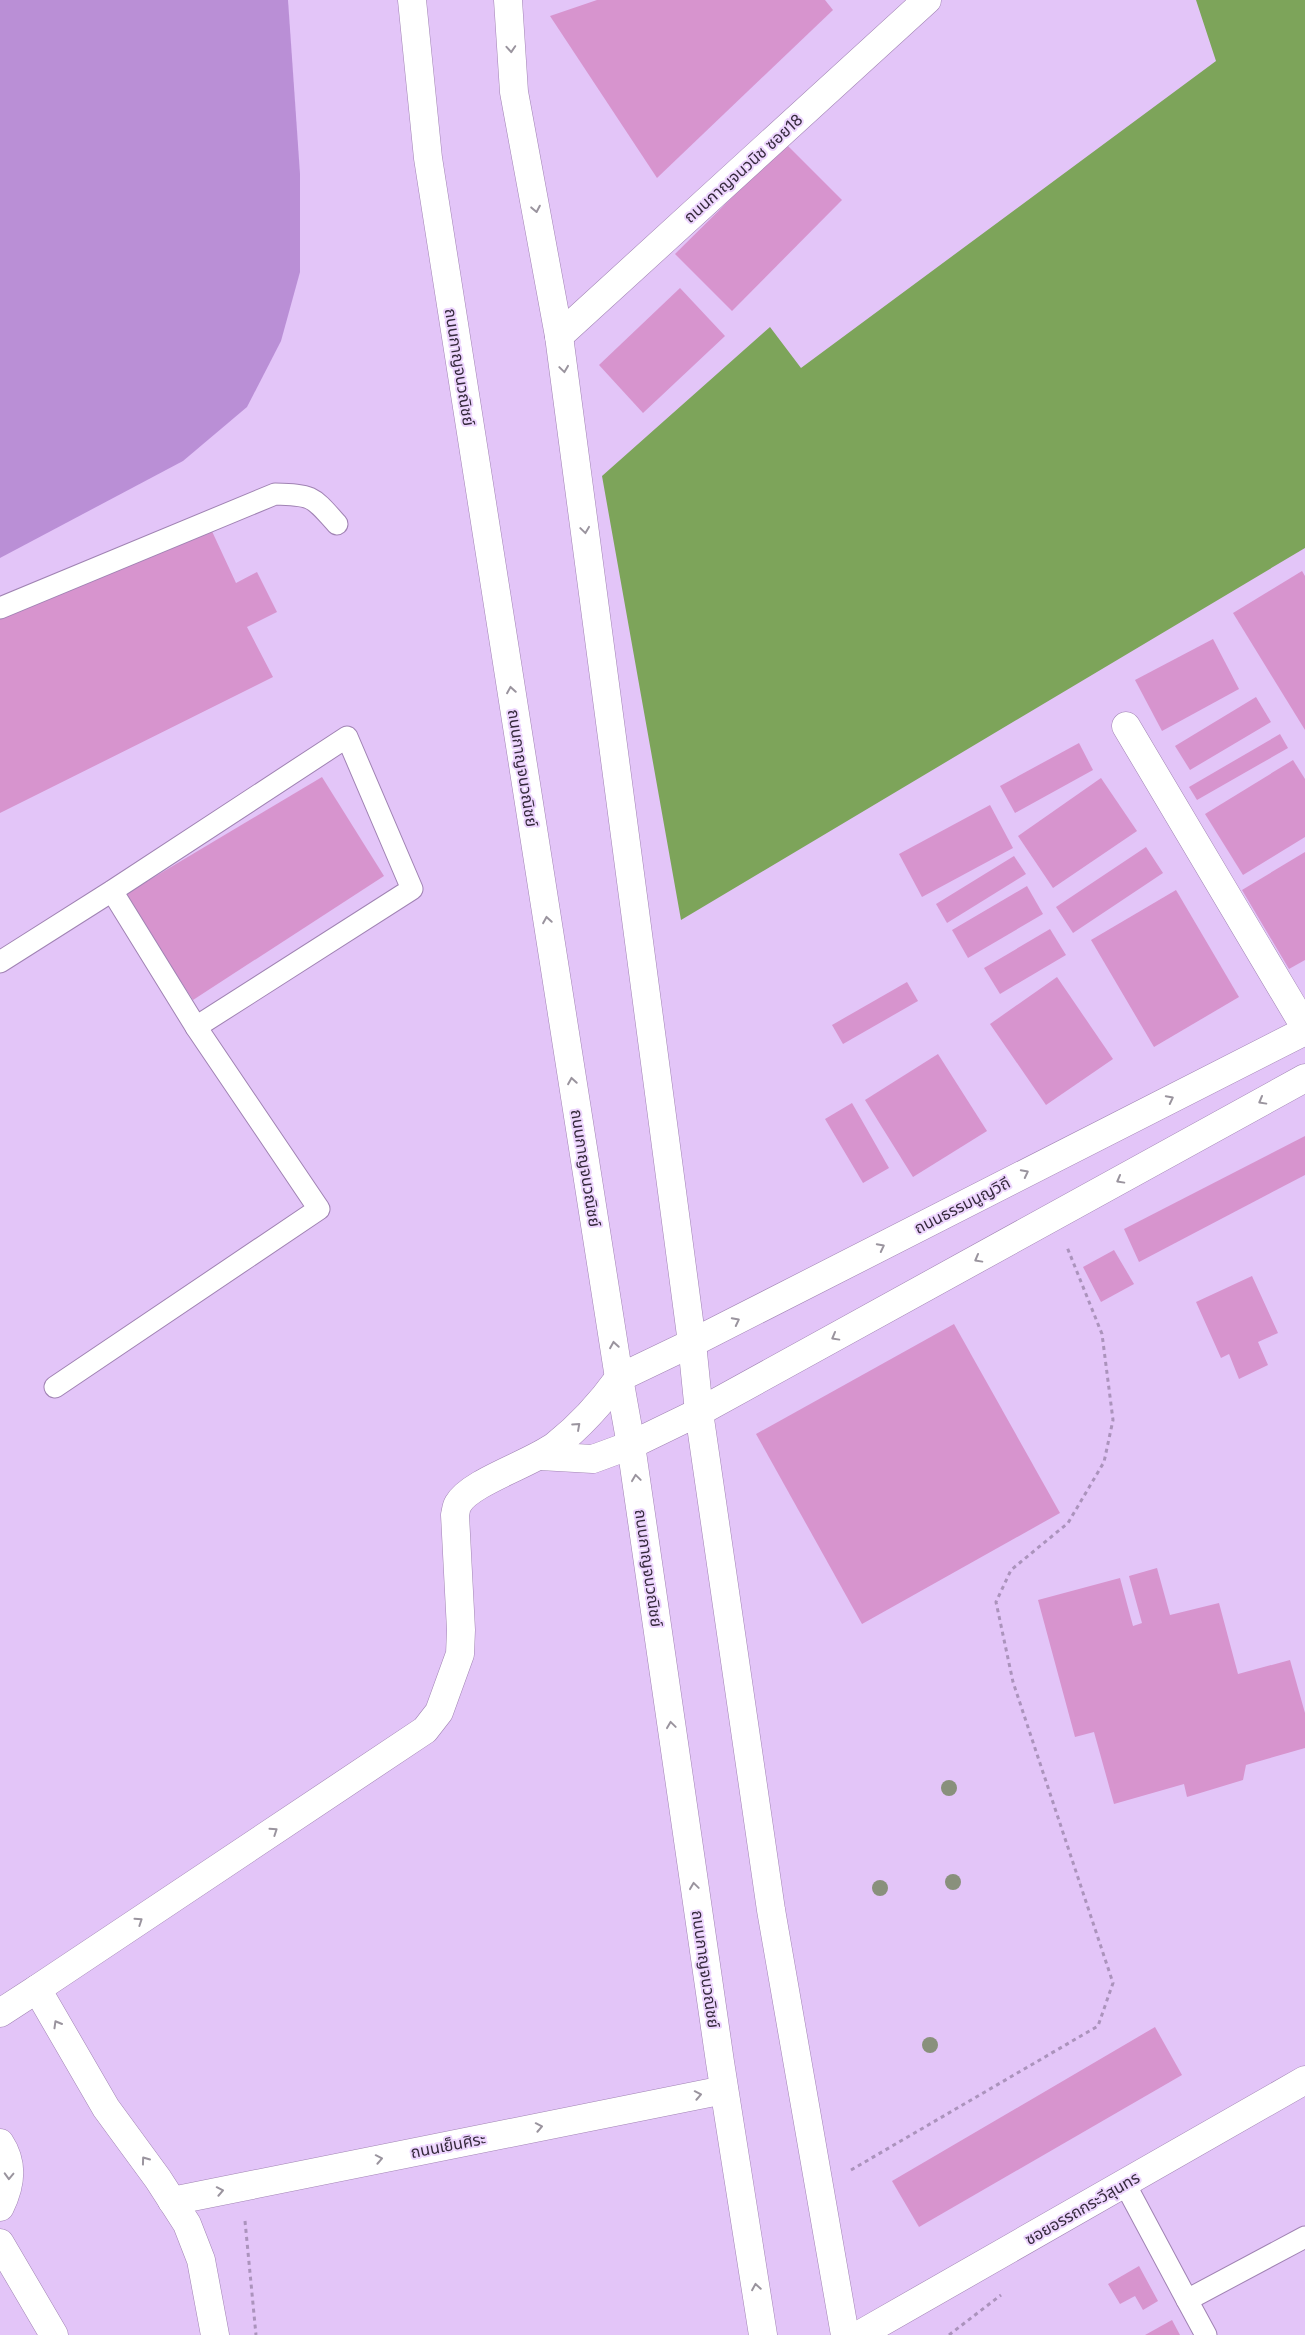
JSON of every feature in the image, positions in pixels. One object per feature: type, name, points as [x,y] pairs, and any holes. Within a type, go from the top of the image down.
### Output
[{"type":"street","name":"ถนนกาญจนวณิชย์","points":[[412,0],[428,158],[631,1445],[724,2090],[763,2335]]},
{"type":"street","points":[[508,0],[514,92],[559,336],[692,1343],[699,1412],[771,1910],[845,2335]]},
{"type":"street","name":"ถนนกาญจนวนิช ซอย18","points":[[559,336],[926,0]]},
{"type":"street","points":[[1126,726],[1305,1029]]},
{"type":"street","name":"ถนนธรรมนูญวิถี","points":[[619,1378],[692,1343],[1305,1029]]},
{"type":"street","points":[[540,1456],[593,1459],[631,1445],[699,1412],[1305,1078]]},
{"type":"street","points":[[0,2013],[425,1730],[439,1712],[460,1654],[461,1630],[455,1515],[457,1505],[464,1496],[480,1486],[540,1456],[588,1416],[603,1401],[619,1378]]},
{"type":"street","points":[[37,1988],[106,2108],[188,2224],[201,2260],[215,2335]]},
{"type":"street","name":"ซอยอรรถกระวีสุนทร","points":[[859,2335],[1305,2080]]},
{"type":"street","name":"ถนนเย็นศิระ","points":[[172,2201],[724,2090]]},
{"type":"street","points":[[0,2143],[9,2160],[10,2177],[7,2194],[0,2207]]},
{"type":"street","points":[[0,2242],[54,2335]]},
{"type":"lane","points":[[0,608],[275,494],[309,496],[337,524]]},
{"type":"lane","points":[[0,962],[112,892],[347,737],[412,889],[196,1027]]},
{"type":"lane","points":[[55,1387],[319,1208],[196,1027],[112,892]]},
{"type":"lane","points":[[1124,2184],[1206,2335]]},
{"type":"lane","points":[[1187,2300],[1305,2237]]},
{"type":"path","points":[[820,2188],[1098,2026],[1113,1983],[1013,1682],[996,1602],[1011,1570],[1068,1523],[1104,1462],[1113,1420],[1102,1334],[1055,1216]]},
{"type":"path","points":[[245,2215],[256,2335]]},
{"type":"green space","points":[[1196,0],[1305,0],[1305,548],[681,920],[602,476],[770,327],[801,368],[1216,61]]},
{"type":"shaded area","points":[[0,0],[288,0],[300,174],[300,272],[281,341],[247,407],[183,461],[0,558]]},
{"type":"building","points":[[597,0],[825,0],[833,10],[657,178],[550,16]]},
{"type":"building","points":[[786,144],[842,200],[732,311],[675,254]]},
{"type":"building","points":[[680,288],[725,336],[643,413],[599,365]]},
{"type":"building","points":[[210,527],[236,583],[257,572],[277,612],[247,627],[273,677],[0,813],[0,618]]},
{"type":"building","points":[[1302,571],[1305,576],[1305,730],[1233,613]]},
{"type":"building","points":[[1213,639],[1239,689],[1162,731],[1135,680]]},
{"type":"building","points":[[1256,697],[1271,722],[1190,770],[1175,746]]},
{"type":"building","points":[[1280,734],[1288,748],[1197,800],[1189,787]]},
{"type":"building","points":[[1079,743],[1093,770],[1015,813],[1000,786]]},
{"type":"building","points":[[1293,760],[1305,779],[1305,837],[1243,875],[1205,814]]},
{"type":"building","points":[[322,777],[384,876],[193,1000],[124,895]]},
{"type":"building","points":[[1101,778],[1137,831],[1053,888],[1018,836]]},
{"type":"building","points":[[990,805],[1013,848],[922,897],[899,854]]},
{"type":"building","points":[[1146,847],[1163,873],[1073,933],[1056,907]]},
{"type":"building","points":[[1305,852],[1305,960],[1289,969],[1242,890]]},
{"type":"building","points":[[1014,856],[1026,874],[947,923],[936,904]]},
{"type":"building","points":[[1027,886],[1043,914],[968,958],[952,930]]},
{"type":"building","points":[[1176,890],[1239,997],[1154,1047],[1091,940]]},
{"type":"building","points":[[1050,929],[1066,955],[1000,994],[984,968]]},
{"type":"building","points":[[1057,977],[1113,1059],[1046,1105],[990,1024]]},
{"type":"building","points":[[907,982],[918,1001],[843,1044],[832,1025]]},
{"type":"building","points":[[938,1054],[987,1131],[913,1177],[865,1100]]},
{"type":"building","points":[[852,1103],[889,1168],[863,1183],[825,1119]]},
{"type":"building","points":[[1305,1136],[1305,1175],[1139,1262],[1124,1229]]},
{"type":"building","points":[[1114,1250],[1134,1284],[1101,1302],[1083,1267]]},
{"type":"building","points":[[1252,1276],[1278,1333],[1258,1342],[1268,1365],[1239,1379],[1229,1354],[1221,1358],[1196,1302]]},
{"type":"building","points":[[954,1324],[1060,1513],[862,1624],[756,1434]]},
{"type":"building","points":[[1157,1568],[1170,1615],[1219,1603],[1238,1674],[1290,1660],[1305,1713],[1305,1748],[1246,1765],[1243,1780],[1187,1797],[1184,1784],[1114,1804],[1094,1732],[1075,1737],[1038,1600],[1120,1578],[1133,1626],[1142,1623],[1129,1576]]},
{"type":"building","points":[[1155,2027],[1182,2075],[919,2227],[892,2181]]},
{"type":"building","points":[[1139,2266],[1158,2301],[1143,2310],[1135,2296],[1120,2304],[1108,2284]]},
{"type":"building","points":[[1172,2320],[1180,2335],[1145,2335]]}]
